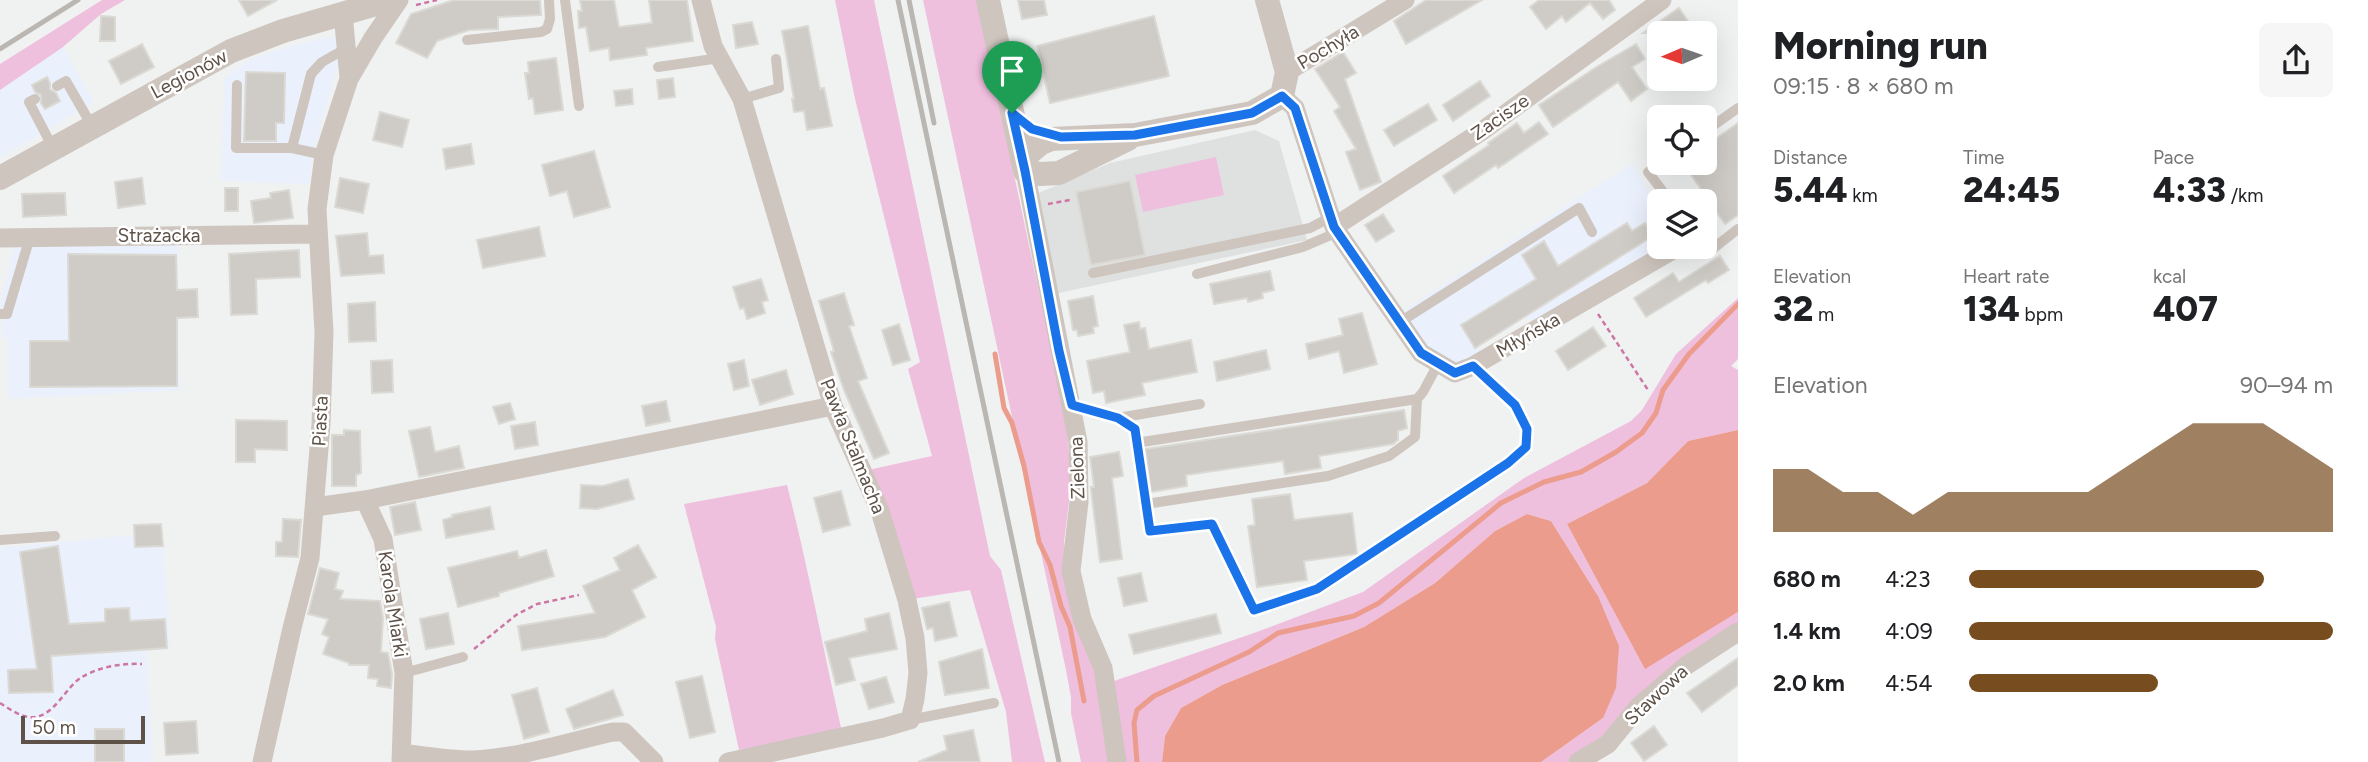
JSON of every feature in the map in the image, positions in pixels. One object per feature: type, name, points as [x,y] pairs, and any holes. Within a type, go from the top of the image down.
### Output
[{"type":"street","name":"Piasta","points":[[262,762],[310,558],[321,424],[324,332],[317,209],[324,155],[349,79],[399,0]]},
{"type":"street","name":"Pawła Stalmacha","points":[[701,0],[706,23],[720,58],[743,99],[833,406],[880,511],[907,600],[915,638],[918,673],[910,720]]},
{"type":"street","points":[[988,0],[1024,165],[1040,174],[1059,173],[1135,135]]},
{"type":"street","points":[[1024,165],[1041,143],[1061,137],[1135,135],[1252,113],[1282,96],[1287,72],[1267,0]]},
{"type":"street","name":"Pochyła","points":[[1287,72],[1405,0]]},
{"type":"street","name":"Zacisze","points":[[1334,225],[1482,131],[1662,0]]},
{"type":"street","points":[[373,38],[380,3]]},
{"type":"street","name":"Legionów","points":[[0,178],[239,47],[283,31],[380,3]]},
{"type":"street","name":"Piasta","points":[[343,13],[349,79]]},
{"type":"street","points":[[1282,96],[1295,108],[1334,225],[1421,353],[1438,364]]},
{"type":"street","points":[[1012,113],[1032,129],[1061,137]]},
{"type":"street","name":"Zielona","points":[[1024,165],[1078,442],[1080,484],[1072,571],[1082,619],[1103,668],[1116,762]]},
{"type":"street","name":"Strażacka","points":[[0,238],[317,234]]},
{"type":"street","name":"Młyńska","points":[[1438,364],[1455,373],[1473,366],[1657,259]]},
{"type":"street","points":[[315,507],[365,500],[833,406]]},
{"type":"street","name":"Karola Miarki","points":[[365,500],[383,539],[404,673],[401,757]]},
{"type":"street","name":"Stawowa","points":[[1578,762],[1608,744],[1638,707],[1686,665],[1738,632]]},
{"type":"street","points":[[728,762],[910,720]]},
{"type":"street","points":[[401,757],[474,760],[507,757],[613,732],[624,732],[654,762]]},
{"type":"lane","points":[[467,40],[541,32],[547,29],[550,19],[549,0]]},
{"type":"lane","points":[[565,0],[579,106]]},
{"type":"lane","points":[[292,148],[311,74],[322,62],[348,48]]},
{"type":"lane","points":[[659,67],[720,58]]},
{"type":"lane","points":[[743,99],[779,88],[776,59]]},
{"type":"lane","points":[[57,86],[66,81],[92,127]]},
{"type":"lane","points":[[237,85],[236,148],[292,148],[324,155]]},
{"type":"lane","points":[[35,99],[29,102],[53,148]]},
{"type":"lane","points":[[1717,123],[1738,108]]},
{"type":"lane","points":[[1649,175],[1660,189]]},
{"type":"lane","points":[[1400,323],[1579,208],[1592,232]]},
{"type":"lane","points":[[1093,273],[1334,225]]},
{"type":"lane","points":[[1197,274],[1303,247],[1334,225]]},
{"type":"lane","points":[[1717,246],[1738,229]]},
{"type":"lane","points":[[0,314],[7,314],[30,237]]},
{"type":"lane","points":[[1146,504],[1328,476],[1389,456],[1415,437],[1417,399],[1438,364]]},
{"type":"lane","points":[[1072,405],[1118,418],[1135,429],[1150,531],[1212,524],[1254,610],[1317,589],[1508,463],[1526,447],[1527,429],[1515,405],[1473,366]]},
{"type":"lane","points":[[1136,443],[1417,399]]},
{"type":"lane","points":[[1118,418],[1200,404]]},
{"type":"lane","points":[[0,540],[55,536]]},
{"type":"lane","points":[[404,673],[463,657]]},
{"type":"lane","points":[[910,720],[994,703]]},
{"type":"path","points":[[1588,299],[1648,390]]},
{"type":"path","points":[[463,657],[516,615],[537,604],[579,595]]},
{"type":"path","points":[[0,703],[30,718],[41,715],[54,708],[66,691],[81,678],[98,670],[130,663],[142,664]]},
{"type":"shaded area","points":[[102,0],[125,0],[101,14],[63,47],[0,90],[0,64]]},
{"type":"shaded area","points":[[835,0],[874,0],[990,556],[1001,570],[1045,762],[1012,762],[1006,712],[970,590],[912,599],[868,470],[932,456],[908,369],[920,362],[855,99]]},
{"type":"shaded area","points":[[923,0],[977,0],[1067,424],[1071,486],[1064,542],[1069,595],[1094,667],[1109,762],[1081,762],[1066,670]]},
{"type":"shaded area","points":[[327,37],[337,40],[338,64],[315,146],[309,184],[221,181],[224,78],[248,61]]},
{"type":"shaded area","points":[[63,47],[94,102],[0,158],[0,90]]},
{"type":"shaded area","points":[[1255,130],[1279,141],[1307,240],[1054,294],[1036,194],[1110,163]]},
{"type":"shaded area","points":[[1216,157],[1224,195],[1143,212],[1135,175]]},
{"type":"shaded area","points":[[1633,163],[1647,190],[1647,254],[1533,325],[1526,316],[1478,346],[1483,356],[1456,367],[1420,342],[1404,310]]},
{"type":"shaded area","points":[[15,245],[178,245],[180,390],[9,399],[8,338],[2,338],[1,299]]},
{"type":"shaded area","points":[[1738,298],[1738,359],[1731,366],[1738,370],[1738,430],[1688,441],[1647,483],[1567,524],[1645,668],[1738,612],[1738,624],[1603,737],[1568,762],[1541,762],[1603,718],[1598,596],[1551,521],[1527,514],[1495,531],[1435,583],[1364,627],[1222,685],[1181,708],[1165,736],[1162,762],[1124,762],[1114,681],[1363,592],[1524,478],[1631,421],[1642,410],[1676,354]]},
{"type":"shaded area","points":[[1738,430],[1738,612],[1645,669],[1567,524],[1647,483],[1688,441]]},
{"type":"shaded area","points":[[787,485],[842,732],[739,750],[715,639],[716,627],[684,504]]},
{"type":"shaded area","points":[[1527,514],[1551,521],[1598,596],[1619,646],[1616,688],[1603,718],[1541,762],[1162,762],[1165,736],[1181,708],[1222,685],[1364,627],[1435,583],[1495,531]]},
{"type":"shaded area","points":[[135,535],[136,547],[163,546],[170,649],[146,651],[153,762],[0,762],[0,548]]},
{"type":"building","points":[[239,0],[277,0],[248,16]]},
{"type":"building","points":[[454,0],[540,0],[541,15],[498,17],[498,29],[469,30],[437,41],[427,58],[396,43],[411,14]]},
{"type":"building","points":[[580,0],[614,0],[619,27],[652,23],[649,0],[687,0],[693,41],[646,48],[647,55],[610,60],[609,48],[590,51],[586,27],[579,28],[578,11],[582,11]]},
{"type":"building","points":[[1018,0],[1044,0],[1047,15],[1022,19]]},
{"type":"building","points":[[1426,0],[1482,0],[1406,44],[1394,21]]},
{"type":"building","points":[[1539,0],[1609,0],[1615,10],[1603,19],[1590,3],[1566,22],[1562,16],[1546,29],[1530,7]]},
{"type":"building","points":[[1679,8],[1688,21],[1660,21]]},
{"type":"building","points":[[101,16],[115,17],[115,41],[100,41]]},
{"type":"building","points":[[1154,16],[1169,76],[1050,103],[1037,46]]},
{"type":"building","points":[[752,22],[758,44],[736,48],[733,25]]},
{"type":"building","points":[[808,26],[820,89],[824,88],[832,126],[807,130],[804,111],[794,112],[782,31]]},
{"type":"building","points":[[142,44],[154,67],[121,84],[109,61]]},
{"type":"building","points":[[1636,44],[1645,59],[1632,67],[1647,89],[1631,101],[1618,82],[1553,127],[1539,105]]},
{"type":"building","points":[[1343,52],[1356,73],[1345,79],[1381,182],[1360,190],[1346,152],[1356,149],[1334,111],[1340,107],[1315,69]]},
{"type":"building","points":[[556,58],[563,110],[535,114],[533,98],[529,99],[525,73],[529,73],[528,62]]},
{"type":"building","points":[[246,72],[285,73],[284,123],[276,123],[276,141],[244,141]]},
{"type":"building","points":[[47,77],[50,89],[60,101],[45,109],[41,103],[41,95],[35,92],[32,85]]},
{"type":"building","points":[[673,78],[675,97],[659,99],[657,80]]},
{"type":"building","points":[[1480,81],[1490,96],[1453,121],[1443,105]]},
{"type":"building","points":[[632,89],[633,104],[616,106],[614,91]]},
{"type":"building","points":[[1428,104],[1437,120],[1394,146],[1384,130]]},
{"type":"building","points":[[380,112],[409,120],[402,147],[373,140]]},
{"type":"building","points":[[1539,122],[1548,134],[1498,168],[1496,165],[1454,193],[1443,176],[1517,123],[1524,133]]},
{"type":"building","points":[[1738,123],[1738,215],[1725,224],[1717,212],[1717,189],[1701,189],[1691,175],[1717,175],[1717,138]]},
{"type":"building","points":[[471,144],[474,164],[446,169],[443,149]]},
{"type":"building","points":[[594,151],[610,207],[574,217],[567,191],[550,196],[542,165]]},
{"type":"building","points":[[142,178],[145,204],[118,208],[115,182]]},
{"type":"building","points":[[340,178],[369,184],[363,213],[335,207]]},
{"type":"building","points":[[1130,181],[1145,255],[1091,265],[1076,192]]},
{"type":"building","points":[[225,188],[238,188],[238,211],[225,211]]},
{"type":"building","points":[[289,190],[293,218],[254,223],[251,201],[271,198],[270,193]]},
{"type":"building","points":[[65,193],[66,215],[23,217],[22,194]]},
{"type":"building","points":[[1383,214],[1394,231],[1376,242],[1365,225]]},
{"type":"building","points":[[1627,223],[1632,231],[1645,223],[1647,226],[1647,240],[1475,348],[1461,325],[1536,279],[1522,255],[1544,241],[1558,266]]},
{"type":"building","points":[[539,227],[545,256],[483,268],[477,240]]},
{"type":"building","points":[[367,233],[369,256],[383,255],[384,273],[341,276],[336,236]]},
{"type":"building","points":[[299,250],[300,277],[256,279],[257,314],[231,315],[229,254]]},
{"type":"building","points":[[68,254],[176,255],[177,290],[197,289],[198,317],[177,318],[177,386],[30,387],[30,341],[69,341]]},
{"type":"building","points":[[1720,256],[1729,270],[1708,283],[1706,280],[1646,317],[1634,298],[1673,273],[1679,282]]},
{"type":"building","points":[[1270,271],[1274,290],[1262,293],[1263,298],[1248,302],[1247,298],[1214,304],[1210,284]]},
{"type":"building","points":[[761,279],[768,300],[762,302],[765,313],[747,319],[744,308],[740,309],[733,287]]},
{"type":"building","points":[[844,293],[854,325],[849,326],[867,378],[858,381],[889,453],[874,459],[844,390],[831,352],[834,351],[819,301]]},
{"type":"building","points":[[1093,296],[1098,326],[1093,327],[1094,333],[1078,336],[1077,330],[1073,330],[1068,301]]},
{"type":"building","points":[[375,302],[376,341],[349,342],[348,304]]},
{"type":"building","points":[[1362,313],[1377,364],[1344,373],[1339,351],[1309,359],[1306,344],[1343,335],[1339,319]]},
{"type":"building","points":[[1139,322],[1140,329],[1145,328],[1149,349],[1191,340],[1197,372],[1142,383],[1145,395],[1106,403],[1104,391],[1093,393],[1087,361],[1130,352],[1124,325]]},
{"type":"building","points":[[899,324],[910,360],[893,365],[882,330]]},
{"type":"building","points":[[1593,327],[1606,346],[1568,370],[1556,351]]},
{"type":"building","points":[[1266,350],[1270,369],[1217,381],[1214,362]]},
{"type":"building","points":[[392,360],[393,392],[372,393],[371,361]]},
{"type":"building","points":[[744,360],[749,386],[734,390],[728,364]]},
{"type":"building","points":[[786,370],[793,394],[760,405],[752,380]]},
{"type":"building","points":[[666,401],[670,421],[646,426],[642,406]]},
{"type":"building","points":[[510,403],[515,419],[499,424],[493,407]]},
{"type":"building","points":[[1404,410],[1407,428],[1398,431],[1398,440],[1393,444],[1319,456],[1321,468],[1285,474],[1283,461],[1186,475],[1187,486],[1151,492],[1145,449]]},
{"type":"building","points":[[236,420],[287,421],[287,450],[255,449],[255,462],[236,462]]},
{"type":"building","points":[[535,422],[538,445],[515,449],[511,426]]},
{"type":"building","points":[[430,427],[435,452],[459,446],[464,468],[419,477],[409,431]]},
{"type":"building","points":[[344,430],[360,431],[361,473],[356,475],[356,486],[332,486],[332,435],[344,435]]},
{"type":"building","points":[[1119,452],[1123,476],[1112,478],[1122,559],[1100,562],[1091,490],[1091,487],[1094,487],[1090,457]]},
{"type":"building","points":[[628,479],[634,499],[597,509],[580,508],[581,485],[603,486]]},
{"type":"building","points":[[841,491],[850,525],[823,532],[814,498]]},
{"type":"building","points":[[1290,494],[1294,520],[1352,513],[1357,554],[1304,561],[1307,580],[1257,587],[1248,526],[1255,525],[1252,499]]},
{"type":"building","points":[[415,502],[421,530],[395,535],[390,507]]},
{"type":"building","points":[[490,507],[494,529],[446,538],[443,520],[453,517],[452,515]]},
{"type":"building","points":[[283,519],[301,520],[298,557],[276,556],[276,542],[282,542]]},
{"type":"building","points":[[161,524],[163,546],[135,547],[134,525]]},
{"type":"building","points":[[638,545],[656,577],[632,590],[645,617],[605,637],[522,650],[518,626],[595,613],[583,586],[620,570],[614,558]]},
{"type":"building","points":[[58,546],[69,624],[105,622],[105,609],[129,608],[130,621],[165,619],[167,648],[51,656],[53,692],[9,693],[8,670],[37,669],[20,552]]},
{"type":"building","points":[[546,550],[554,576],[499,593],[499,596],[458,607],[448,568],[517,551],[519,558]]},
{"type":"building","points":[[320,568],[339,573],[335,589],[343,591],[340,599],[380,601],[383,618],[381,652],[388,653],[392,674],[391,688],[377,686],[378,679],[368,678],[369,665],[349,665],[323,654],[329,637],[322,634],[328,619],[308,614]]},
{"type":"building","points":[[1141,573],[1147,601],[1124,606],[1118,578]]},
{"type":"building","points":[[949,602],[957,636],[935,641],[933,628],[927,629],[922,608]]},
{"type":"building","points":[[448,613],[454,644],[426,649],[420,619]]},
{"type":"building","points":[[889,613],[897,649],[849,658],[855,680],[836,685],[825,642],[867,631],[865,619]]},
{"type":"building","points":[[1216,614],[1221,633],[1134,654],[1129,635]]},
{"type":"building","points":[[982,649],[989,688],[945,695],[939,662]]},
{"type":"building","points":[[1738,658],[1738,685],[1702,712],[1687,693]]},
{"type":"building","points":[[702,676],[715,732],[690,738],[676,682]]},
{"type":"building","points":[[886,677],[894,702],[869,709],[861,684]]},
{"type":"building","points":[[537,688],[549,732],[524,739],[512,695]]},
{"type":"building","points":[[613,690],[623,715],[574,729],[566,709]]},
{"type":"building","points":[[196,721],[198,753],[166,755],[164,723]]},
{"type":"building","points":[[1654,726],[1667,745],[1644,761],[1631,743]]},
{"type":"building","points":[[95,729],[124,729],[124,762],[95,762]]},
{"type":"building","points":[[973,730],[980,762],[918,762],[947,750],[944,736]]},
{"type":"waterway","points":[[1137,762],[1134,723],[1137,710],[1154,696],[1249,652],[1278,633],[1354,616],[1379,603],[1501,503],[1544,482],[1581,472],[1642,433],[1656,413],[1663,390],[1689,354],[1738,304]]},
{"type":"waterway","points":[[995,354],[1004,408],[1012,423],[1024,466],[1039,542],[1050,565],[1061,606],[1070,627],[1084,701]]},
{"type":"railway","points":[[0,49],[78,0]]},
{"type":"railway","points":[[898,0],[1059,762]]},
{"type":"railway","points":[[909,0],[934,123]]},
{"type":"route","points":[[1282,96],[1295,108],[1334,227],[1421,353],[1455,373],[1473,366],[1515,405],[1527,429],[1526,447],[1508,463],[1317,589],[1254,610],[1212,524],[1150,531],[1135,429],[1118,418],[1072,405],[1012,113],[1032,129],[1061,137],[1135,135],[1252,113],[1282,96]]}]
